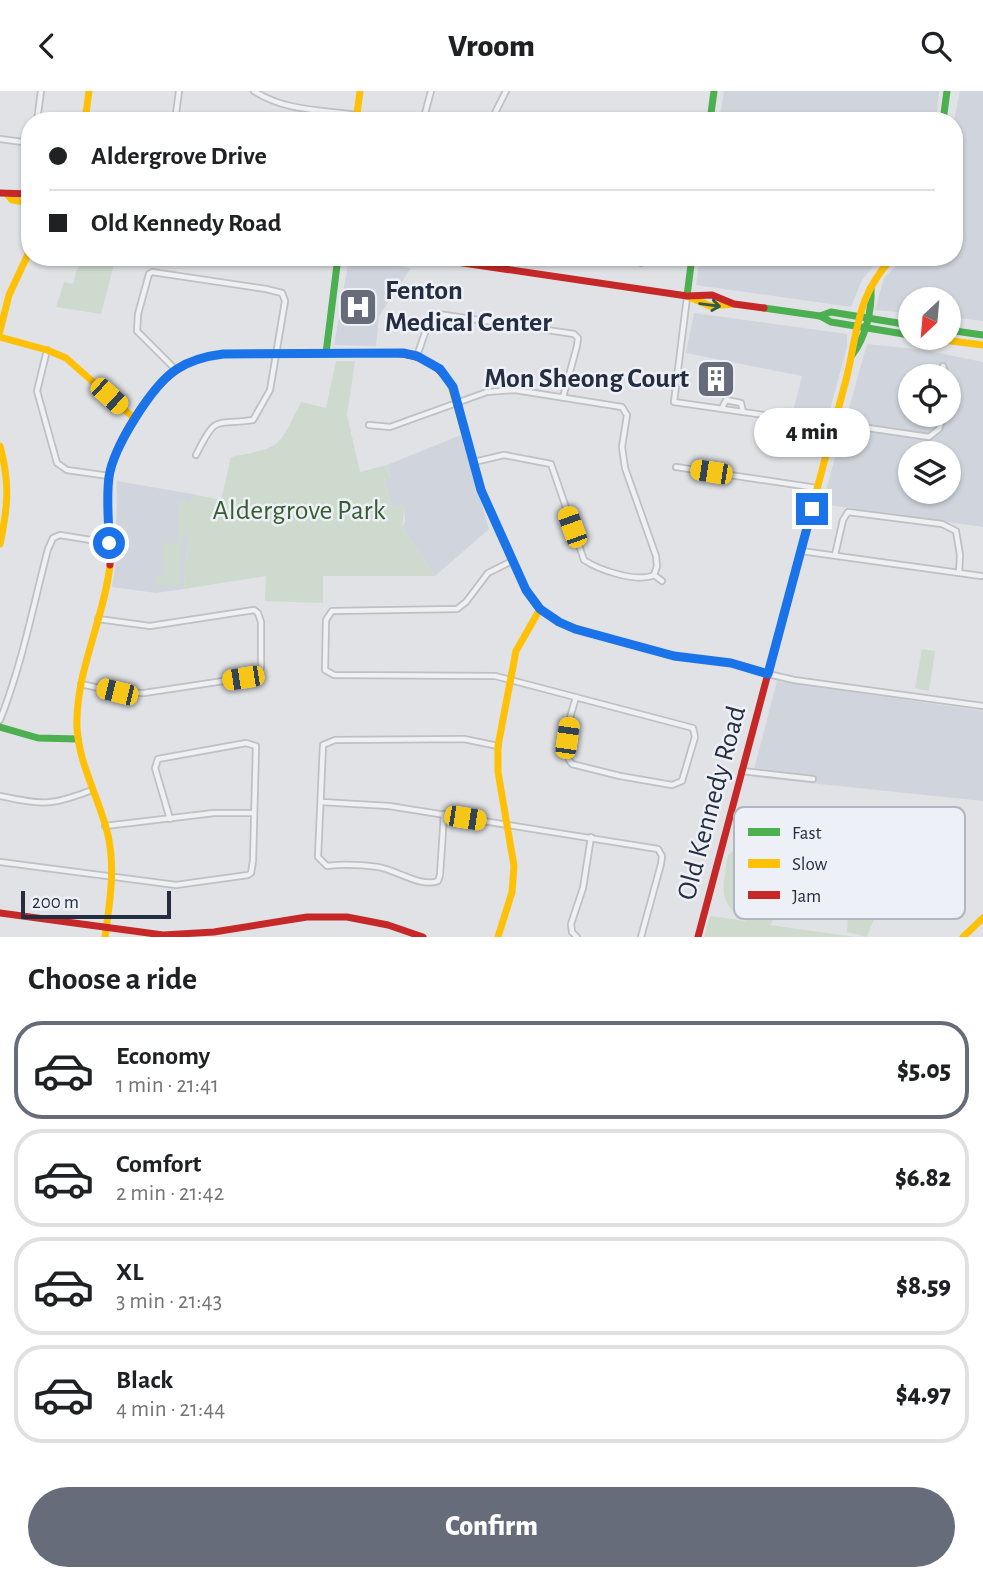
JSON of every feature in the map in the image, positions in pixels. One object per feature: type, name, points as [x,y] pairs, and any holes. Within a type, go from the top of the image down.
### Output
[{"type":"street","points":[[38,112],[41,91]]},
{"type":"street","points":[[86,112],[89,91]]},
{"type":"street","points":[[176,112],[179,91]]},
{"type":"street","points":[[254,91],[282,104],[325,112]]},
{"type":"street","points":[[358,112],[360,91]]},
{"type":"street","points":[[425,112],[431,91]]},
{"type":"street","points":[[496,112],[506,91]]},
{"type":"street","points":[[711,112],[714,91]]},
{"type":"street","points":[[944,112],[947,91]]},
{"type":"street","points":[[0,139],[21,142]]},
{"type":"street","points":[[3,194],[21,193]]},
{"type":"street","points":[[3,194],[21,202]]},
{"type":"street","points":[[0,331],[9,295],[23,266]]},
{"type":"street","points":[[326,353],[337,266]]},
{"type":"street","points":[[484,266],[687,296],[696,304],[725,307],[734,304],[820,316],[831,322],[898,333]]},
{"type":"street","points":[[691,266],[674,402],[785,418],[781,440],[828,448]]},
{"type":"street","name":"Old Kennedy Road","points":[[698,937],[828,448],[852,355],[851,348],[872,298],[871,288],[875,278],[885,266]]},
{"type":"street","points":[[176,370],[137,331],[138,314],[149,274],[152,272],[282,293],[285,301],[270,390],[253,420],[219,422],[210,430],[196,455]]},
{"type":"street","points":[[820,316],[831,312],[898,323]]},
{"type":"street","points":[[417,356],[430,318],[438,314],[573,334],[578,338],[578,346],[563,397]]},
{"type":"street","points":[[961,332],[983,335]]},
{"type":"street","points":[[0,337],[47,350],[74,364],[135,419]]},
{"type":"street","points":[[961,342],[983,345]]},
{"type":"street","points":[[47,350],[37,391],[57,463],[66,470],[109,476]]},
{"type":"street","points":[[105,937],[114,878],[106,826],[92,790],[78,739],[77,714],[81,684],[108,576],[109,476],[122,440],[159,386],[176,370],[206,356],[394,353],[417,356],[445,374],[453,387],[485,500],[512,561],[526,590],[540,609],[559,622],[575,629],[674,656],[731,663],[794,680],[983,706]]},
{"type":"street","points":[[369,425],[390,427],[496,390],[515,390],[614,404],[625,409],[627,420],[622,447],[625,468],[656,556],[654,575]]},
{"type":"street","points":[[722,409],[726,400],[741,403],[743,412]]},
{"type":"street","points":[[834,423],[929,436],[935,434],[940,427]]},
{"type":"street","points":[[0,446],[8,473],[10,494],[0,544]]},
{"type":"street","points":[[474,462],[504,455],[551,464],[584,560],[619,575],[646,578],[654,575]]},
{"type":"street","points":[[676,467],[817,488]]},
{"type":"street","points":[[835,555],[843,520],[848,512],[942,524],[956,531],[960,555],[958,573]]},
{"type":"street","points":[[0,720],[15,680],[41,574],[53,538],[61,535],[109,543]]},
{"type":"street","points":[[801,551],[981,576]]},
{"type":"street","points":[[512,561],[488,573],[466,602],[457,609],[332,611],[326,619],[325,670],[334,675],[495,676],[509,680],[576,697],[694,728],[695,737],[682,781],[672,785],[572,764],[565,753],[576,697]]},
{"type":"street","points":[[654,575],[663,581]]},
{"type":"street","points":[[498,937],[508,909],[514,877],[513,849],[498,772],[498,746],[516,651],[540,609]]},
{"type":"street","points":[[81,684],[117,692],[144,693],[250,677],[261,668],[261,622],[254,610],[150,627],[98,619]]},
{"type":"street","points":[[0,727],[36,739],[78,739]]},
{"type":"street","points":[[444,814],[438,881],[427,883],[382,868],[327,866],[318,857],[323,745],[328,741],[464,739],[498,746]]},
{"type":"street","points":[[0,862],[177,885],[248,875],[252,869],[256,746],[246,743],[158,759],[155,768],[170,819]]},
{"type":"street","points":[[742,771],[813,779]]},
{"type":"street","points":[[0,796],[48,804],[92,790]]},
{"type":"street","points":[[321,802],[367,803],[651,846],[662,856],[641,937]]},
{"type":"street","points":[[106,826],[227,812],[254,813]]},
{"type":"street","points":[[577,937],[570,928],[583,888],[591,837]]},
{"type":"street","points":[[0,913],[143,934],[179,935],[307,917],[347,917],[387,925],[423,937]]},
{"type":"street","points":[[963,937],[983,918]]},
{"type":"shaded area","points":[[724,91],[939,91],[937,112],[720,112]]},
{"type":"shaded area","points":[[960,91],[983,91],[983,321],[961,318],[961,287],[898,287],[898,312],[875,310],[884,278],[896,266],[963,266],[963,112],[956,112]]},
{"type":"shaded area","points":[[348,266],[411,268],[379,316],[376,346],[334,345]]},
{"type":"shaded area","points":[[699,266],[874,266],[862,280],[851,307],[696,285]]},
{"type":"shaded area","points":[[694,313],[847,334],[847,347],[826,424],[791,419],[802,376],[686,353]]},
{"type":"shaded area","points":[[867,344],[898,347],[898,350],[924,350],[983,362],[983,527],[822,504]]},
{"type":"shaded area","points":[[461,435],[489,529],[435,576],[402,528],[405,521],[404,504],[392,508],[384,480],[391,477],[387,465]]},
{"type":"shaded area","points":[[117,481],[192,494],[184,589],[156,593],[112,587],[116,560]]},
{"type":"shaded area","points":[[777,681],[983,711],[983,801],[752,777]]},
{"type":"green space","points":[[79,266],[114,266],[101,314],[56,307],[64,282],[73,284]]},
{"type":"green space","name":"Aldergrove Park","points":[[336,361],[355,361],[347,415],[360,472],[387,465],[391,478],[384,480],[392,508],[405,503],[402,528],[435,576],[323,576],[323,603],[265,601],[266,576],[184,589],[189,527],[180,543],[180,585],[155,586],[155,576],[164,575],[163,544],[178,543],[179,500],[191,502],[192,494],[221,500],[231,457],[261,451],[277,443],[288,429],[301,402],[326,408]]},
{"type":"green space","points":[[922,649],[935,651],[929,691],[915,688]]},
{"type":"green space","points":[[734,850],[734,912],[724,893],[728,855]]},
{"type":"green space","points":[[710,916],[746,921],[743,919],[774,919],[770,925],[855,937],[704,937]]},
{"type":"green space","points":[[848,919],[874,919],[867,937],[847,932]]},
{"type":"traffic: fast","points":[[711,112],[714,91]]},
{"type":"traffic: fast","points":[[944,112],[947,91]]},
{"type":"traffic: fast","points":[[326,353],[337,266]]},
{"type":"traffic: fast","points":[[687,296],[691,266]]},
{"type":"traffic: fast","points":[[852,355],[867,323],[871,288]]},
{"type":"traffic: fast","points":[[764,308],[820,316],[831,322],[898,333]]},
{"type":"traffic: fast","points":[[820,316],[831,312],[898,323]]},
{"type":"traffic: fast","points":[[961,332],[983,335]]},
{"type":"traffic: fast","points":[[593,634],[674,656],[731,663],[768,674]]},
{"type":"traffic: fast","points":[[0,727],[38,738],[78,739]]},
{"type":"traffic: slow","points":[[86,112],[89,91]]},
{"type":"traffic: slow","points":[[357,112],[360,91]]},
{"type":"traffic: slow","points":[[7,194],[12,200],[21,202]]},
{"type":"traffic: slow","points":[[0,331],[9,295],[23,266]]},
{"type":"traffic: slow","points":[[796,568],[861,313],[872,285],[885,266]]},
{"type":"traffic: slow","points":[[687,296],[710,306],[734,304]]},
{"type":"traffic: slow","points":[[0,337],[66,358],[135,419]]},
{"type":"traffic: slow","points":[[961,342],[983,345]]},
{"type":"traffic: slow","points":[[450,383],[485,500],[526,590],[540,609],[559,622],[593,634]]},
{"type":"traffic: slow","points":[[0,446],[7,495],[0,544]]},
{"type":"traffic: slow","points":[[105,937],[111,884],[110,844],[81,754],[77,728],[80,687],[110,565]]},
{"type":"traffic: slow","points":[[498,937],[512,892],[514,866],[498,772],[498,746],[516,651],[540,609]]},
{"type":"traffic: slow","points":[[963,937],[983,918]]},
{"type":"traffic: jam","points":[[0,193],[21,194]]},
{"type":"traffic: jam","points":[[484,266],[687,296],[712,295],[734,304],[764,308]]},
{"type":"traffic: jam","points":[[110,565],[108,489],[118,448],[146,401],[170,376],[187,364],[223,354],[394,353],[426,361],[438,369],[450,383]]},
{"type":"traffic: jam","points":[[698,937],[796,568]]},
{"type":"traffic: jam","points":[[0,913],[163,935],[214,932],[307,917],[347,917],[388,925],[423,937]]},
{"type":"place","name":"Fenton Medical Center","points":[[358,307]]},
{"type":"place","name":"Mon Sheong Court","points":[[716,379]]},
{"type":"route","points":[[109,543],[109,476],[122,440],[166,378],[195,360],[223,354],[403,353],[417,356],[440,369],[453,387],[481,490],[530,597],[540,609],[566,626],[674,656],[731,663],[768,674],[812,509]]}]
